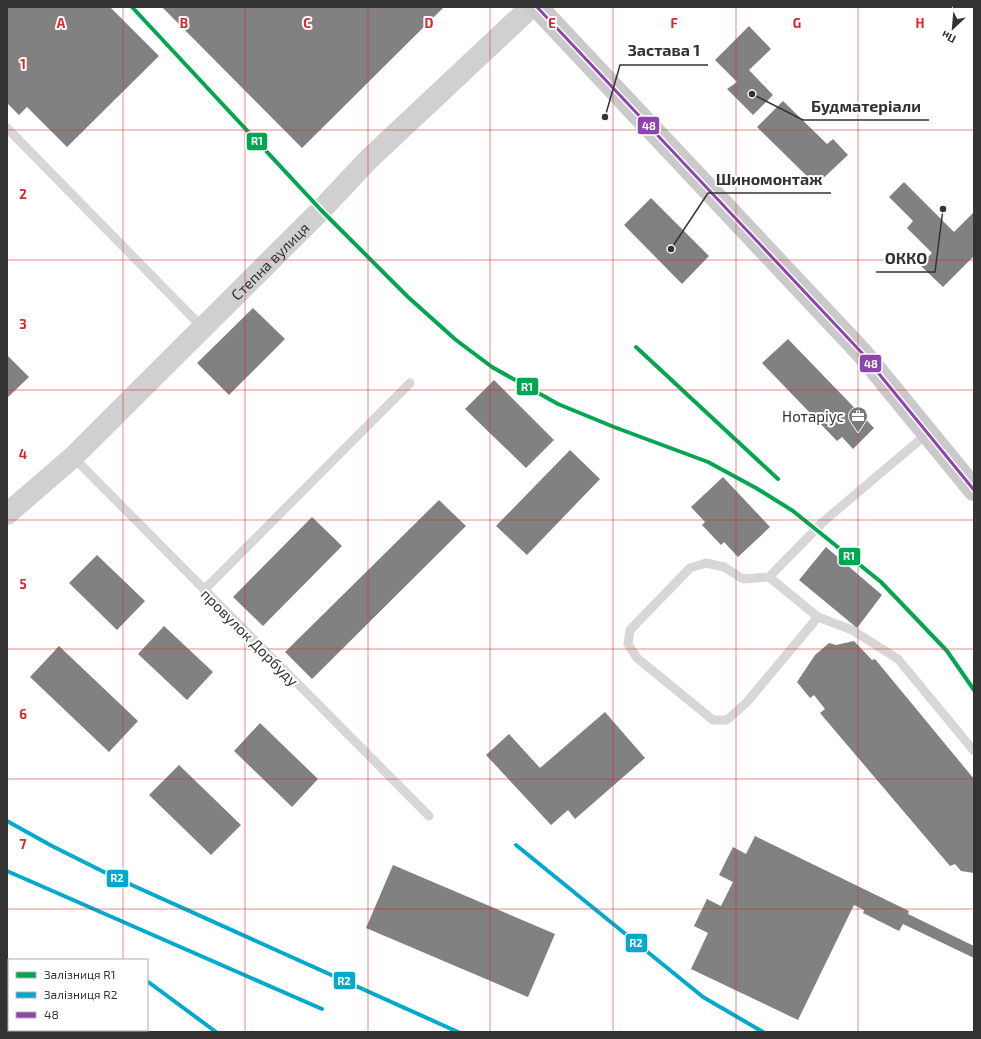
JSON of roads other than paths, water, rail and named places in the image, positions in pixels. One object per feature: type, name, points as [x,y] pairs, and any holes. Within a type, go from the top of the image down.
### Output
[{"type":"main road","name":"Степна вулиця","points":[[7,514],[73,457],[321,210],[369,159],[531,7]]},
{"type":"main road","points":[[536,7],[862,353],[974,490]]},
{"type":"lane","points":[[7,128],[202,327]]},
{"type":"lane","points":[[204,590],[410,383]]},
{"type":"lane","points":[[818,617],[747,702],[727,720],[713,720],[637,658],[628,644],[630,630],[690,568],[706,563],[724,567],[743,580],[769,577],[824,521],[928,432]]},
{"type":"lane","name":"провулок Дорбуду","points":[[73,457],[429,816]]},
{"type":"lane","points":[[769,577],[818,617],[852,630],[898,658],[974,752]]},
{"type":"rail line","name":"R1","points":[[132,7],[321,210],[408,297],[456,340],[492,367],[558,404],[614,427],[708,462],[756,488],[793,511],[881,582],[947,651],[974,690]]},
{"type":"rail line","name":"R1","points":[[636,347],[778,479]]},
{"type":"rail line","name":"R2","points":[[7,821],[52,846],[114,877],[458,1032]]},
{"type":"rail line","name":"R2","points":[[516,845],[703,997],[763,1032]]},
{"type":"rail line","name":"R2","points":[[7,871],[322,1009]]},
{"type":"rail line","name":"R2","points":[[148,982],[216,1032]]},
{"type":"place","name":"Будматеріали","points":[[752,94]]},
{"type":"place","name":"Застава 1","points":[[605,117]]},
{"type":"place","name":"ОККО","points":[[943,209]]},
{"type":"place","name":"Шиномонтаж","points":[[671,249]]},
{"type":"place","name":"Нотаріус","points":[[858,433]]}]
